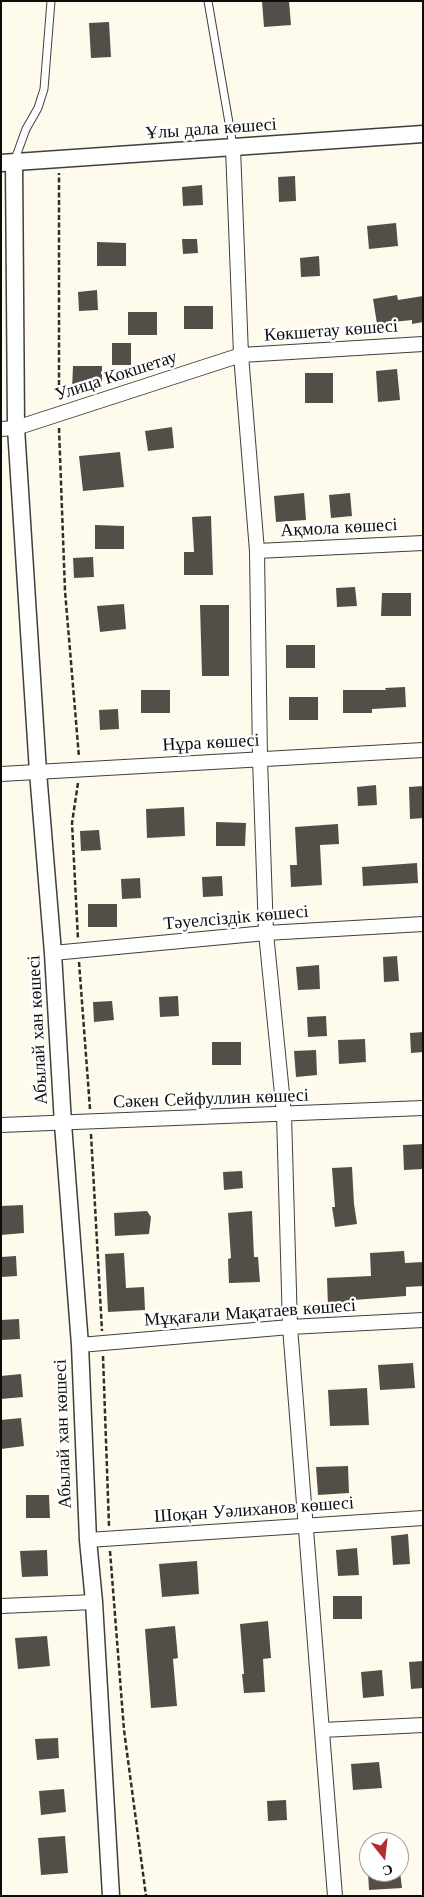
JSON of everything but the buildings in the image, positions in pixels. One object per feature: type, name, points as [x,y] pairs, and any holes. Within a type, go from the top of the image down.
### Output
[{"type":"street","name":"Ұлы дала көшесі","points":[[8,163],[423,134]]},
{"type":"street","points":[[233,148],[241,356],[257,551],[260,759],[266,934],[284,1114],[290,1328],[335,1896]]},
{"type":"street","name":"Абылай хан көшесі","points":[[8,163],[9,429],[53,954],[63,1124],[80,1345],[88,1540],[94,1602],[111,1896]]},
{"type":"street","name":"Көкшетау көшесі","points":[[241,356],[423,344]]},
{"type":"street","name":"Улица Кокшетау","points":[[9,429],[241,356]]},
{"type":"street","name":"Ақмола көшесі","points":[[257,551],[423,543]]},
{"type":"street","name":"Нұра көшесі","points":[[1,774],[423,750]]},
{"type":"street","name":"Тәуелсіздік көшесі","points":[[53,954],[266,934],[423,924]]},
{"type":"street","name":"Сәкен Сейфуллин көшесі","points":[[1,1125],[423,1108]]},
{"type":"street","name":"Мұқағали Мақатаев көшесі","points":[[80,1345],[290,1328],[423,1320]]},
{"type":"street","name":"Шоқан Уәлиханов көшесі","points":[[88,1540],[423,1518]]},
{"type":"street","points":[[1,1606],[94,1602]]},
{"type":"street","points":[[322,1730],[423,1725]]},
{"type":"lane","points":[[8,163],[38,108],[44,89],[51,1]]},
{"type":"lane","points":[[208,1],[233,148]]},
{"type":"path","points":[[59,159],[59,414],[66,591],[80,769],[72,823],[78,951],[91,1122],[110,1538],[124,1730],[146,1896]]}]
